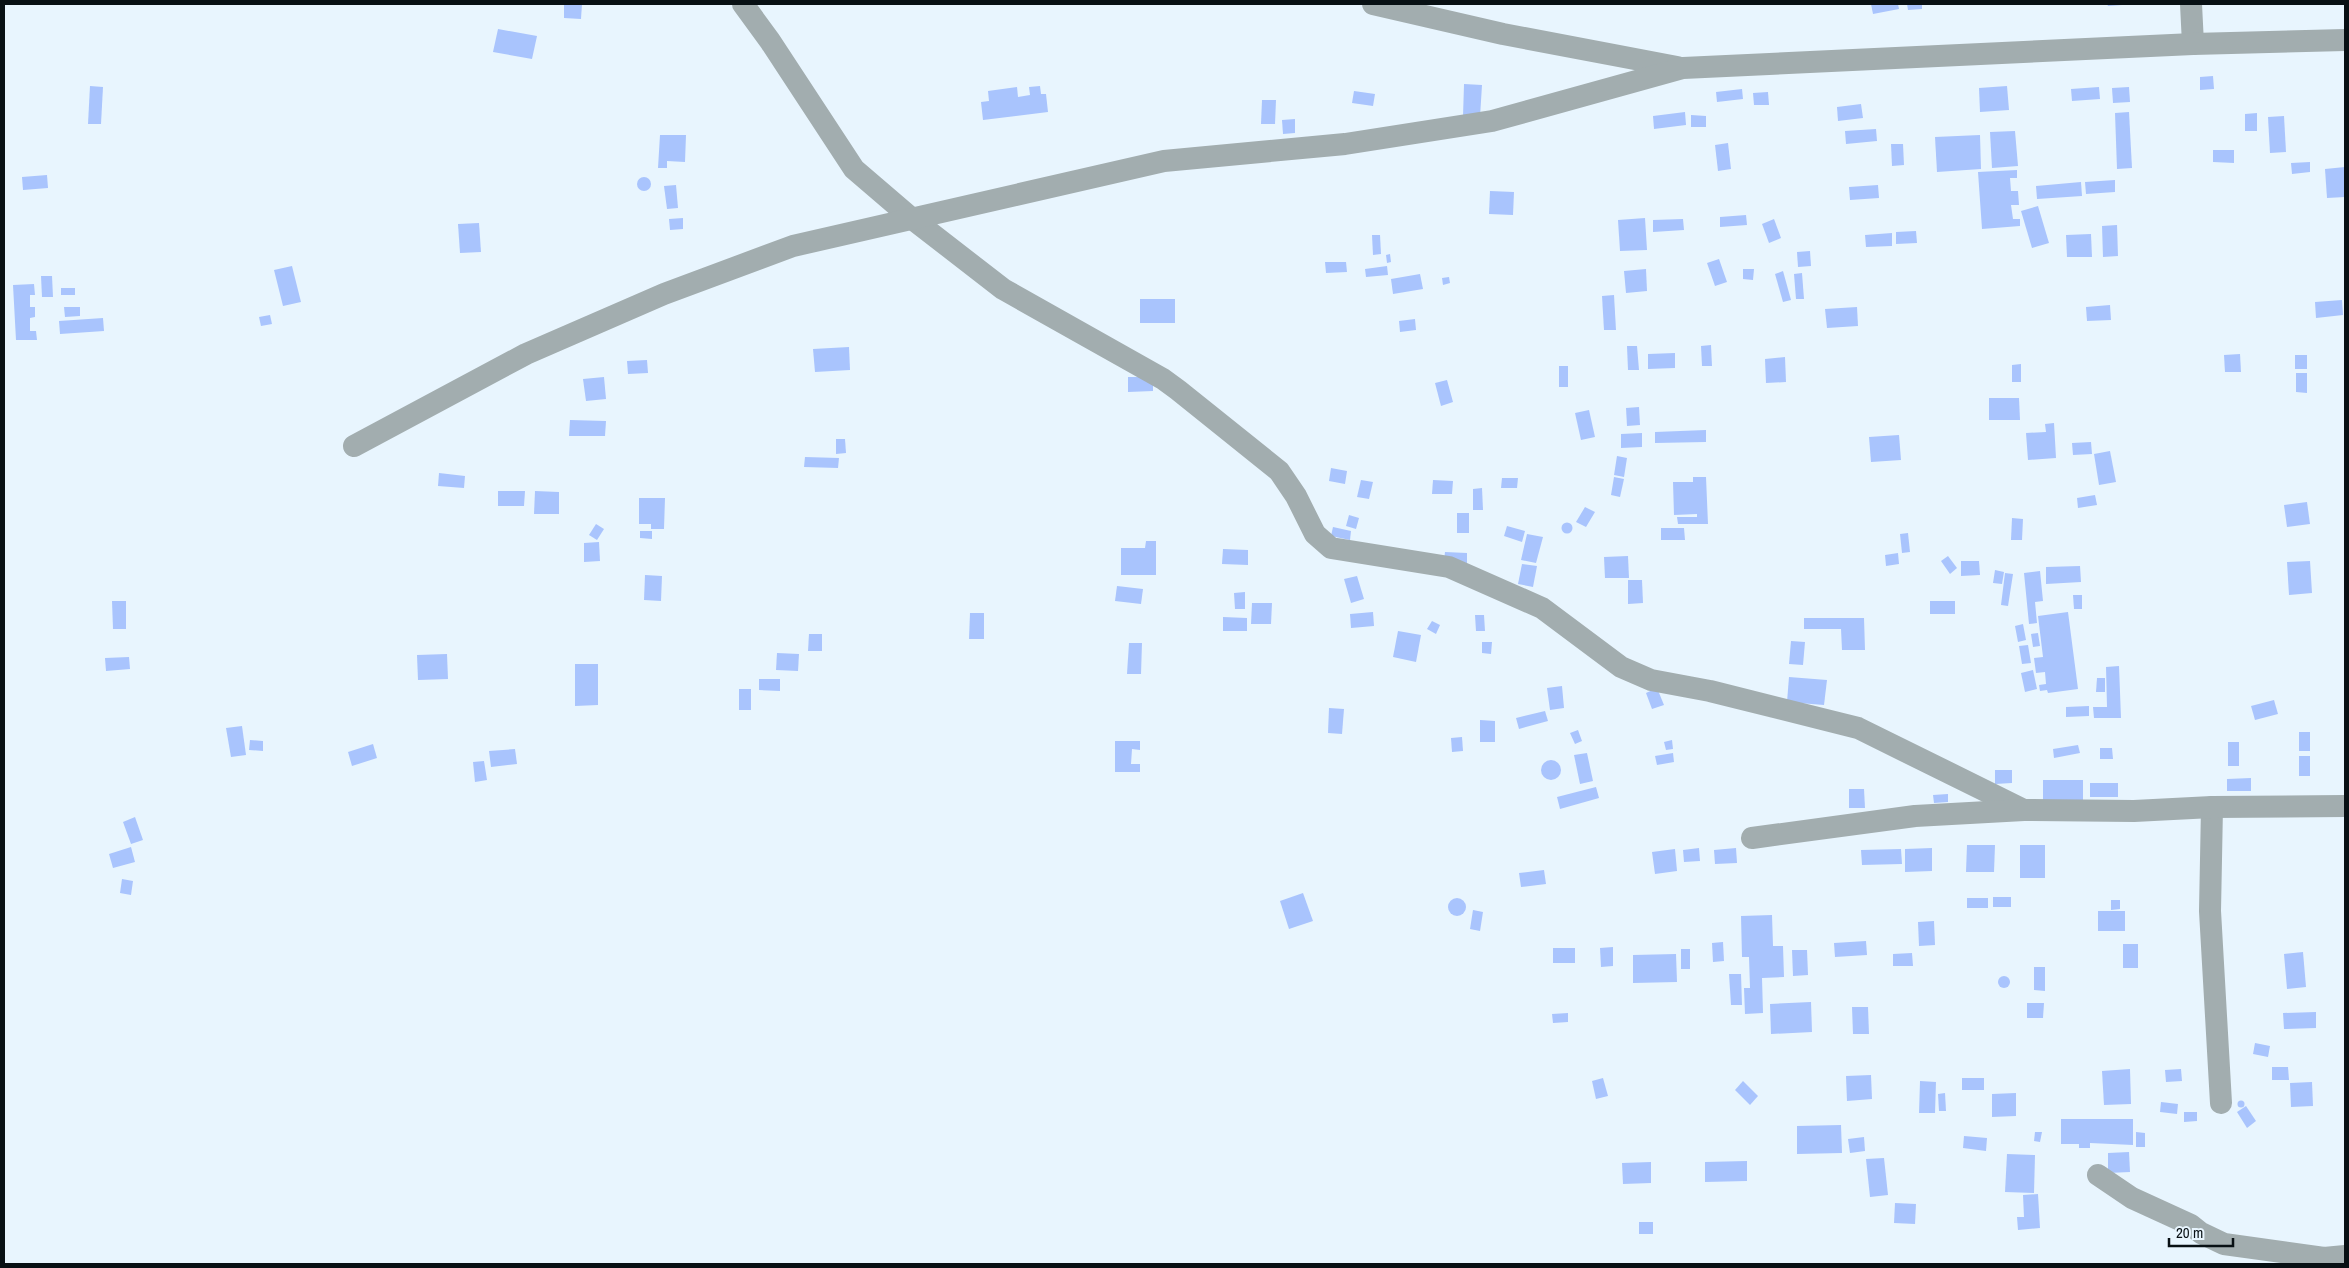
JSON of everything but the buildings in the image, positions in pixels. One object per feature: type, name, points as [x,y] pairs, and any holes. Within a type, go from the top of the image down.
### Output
[{"type":"street","points":[[743,4],[770,41],[854,169],[910,217],[1003,289],[1163,379],[1178,390],[1279,471],[1296,496],[1315,534],[1331,548],[1449,568],[1542,608],[1622,667],[1651,680],[1710,691],[1858,728],[2024,810]]},
{"type":"street","points":[[1373,4],[1503,34],[1683,68]]},
{"type":"street","points":[[2191,4],[2193,44]]},
{"type":"street","points":[[354,446],[526,354],[664,294],[793,246],[910,217],[1164,161],[1345,144],[1492,121],[1683,68],[2193,44],[2345,40]]},
{"type":"street","points":[[1752,838],[1915,816],[2024,810],[2134,811],[2212,807],[2345,806]]},
{"type":"street","points":[[2212,807],[2210,911],[2221,1103]]},
{"type":"street","points":[[2098,1175],[2132,1198],[2191,1225],[2201,1233],[2224,1244],[2324,1258],[2345,1256]]}]
